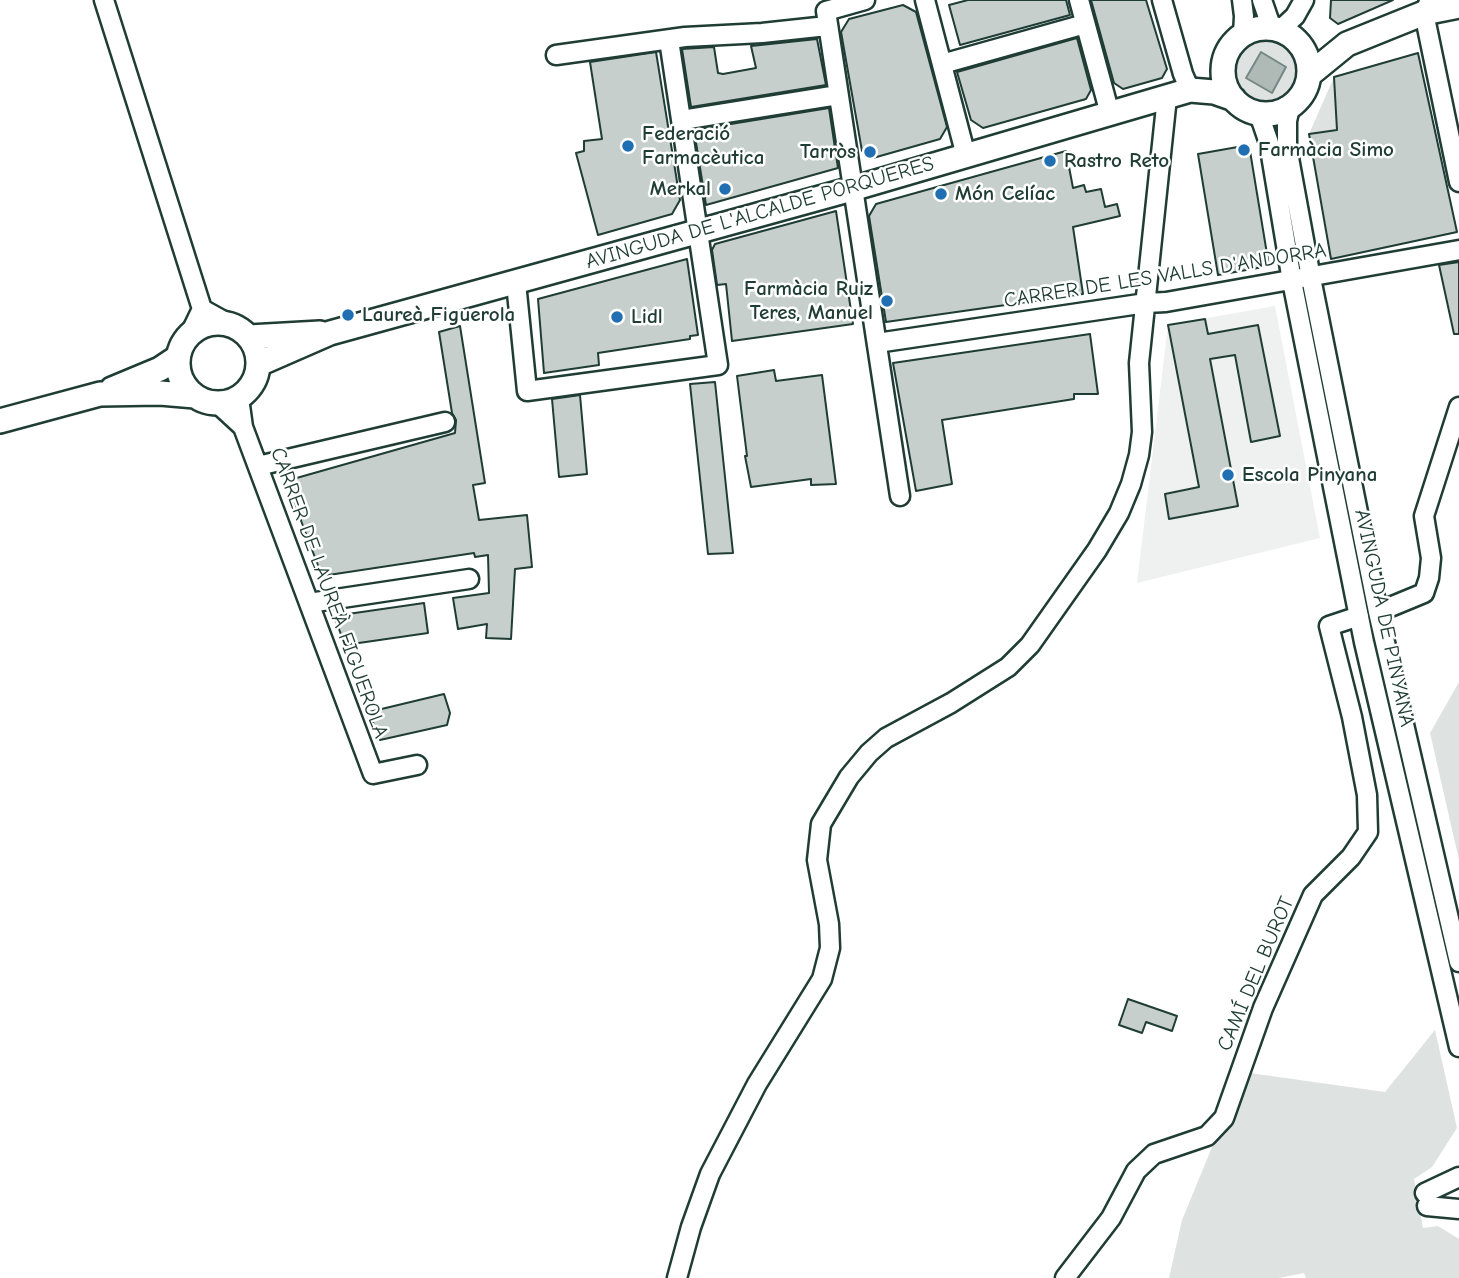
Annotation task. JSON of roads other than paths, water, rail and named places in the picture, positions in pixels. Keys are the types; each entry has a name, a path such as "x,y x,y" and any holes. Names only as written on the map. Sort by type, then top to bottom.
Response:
{"main road":[{"path":"1309,75 1347,44 1427,7 1459,6"},
{"path":"1283,34 1307,58 1309,75 1304,90 1290,107 1272,114 1250,111 1234,99 1225,81 1225,61 1231,47 1243,36 1257,30 1283,34 1347,44"},
{"name":"AVINGUDA DE L'ALCALDE PORQUERES","path":"1190,90 1225,61"},
{"name":"AVINGUDA DE L'ALCALDE PORQUERES","path":"330,333 852,189 1190,90 1214,92 1234,99"},
{"path":"240,331 255,345 259,364 256,377 249,389 228,401 205,402 195,396 181,379 178,357 190,334 209,324 240,331 330,333"},
{"path":"259,364 330,333"},
{"path":"0,421 100,394 160,369 178,357"},
{"path":"100,394 160,393 195,396"}],"street":[{"path":"104,0 202,309 240,331"},
{"path":"556,55 685,37 762,33 827,19 866,0"},
{"path":"925,0 966,156"},
{"path":"1079,0 1110,114"},
{"path":"1162,0 1190,90"},
{"path":"1241,0 1244,16 1243,36"},
{"path":"1262,0 1283,34 1304,0"},
{"path":"1427,7 1454,128 1459,181"},
{"path":"827,19 900,496"},
{"path":"942,64 1085,24"},
{"path":"516,283 527,391 718,365 669,40"},
{"path":"682,120 838,95"},
{"path":"677,1278 710,1174 757,1084 822,979 830,948 829,924 817,860 821,824 849,776 869,752 886,738 1008,667 1030,645 1097,550 1119,513 1139,454 1142,432 1139,363 1167,97"},
{"name":"AVINGUDA DE PINYANA","path":"1290,107 1287,147 1311,278 1378,612 1459,962"},
{"name":"AVINGUDA DE PINYANA","path":"1259,114 1269,143 1292,281 1359,616 1459,1047"},
{"name":"CARRER DE LES VALLS D'ANDORRA","path":"877,343 1166,302 1459,250"},
{"path":"190,334 202,309"},
{"name":"CARRER DE LAUREÀ FIGUEROLA","path":"228,401 243,427 373,774 417,765"},
{"path":"1378,612 1424,593 1431,558 1424,516 1459,407"},
{"path":"258,466 445,422"},
{"path":"309,603 469,579"},
{"name":"CAMÍ DEL BUROT","path":"1065,1278 1111,1218 1136,1171 1154,1154 1207,1136 1224,1118 1263,1008 1313,895 1350,857 1368,832 1367,795 1352,717 1329,626 1359,616"},
{"path":"1459,1178 1459,1191"},
{"path":"1459,1178 1426,1199 1459,1209"}],"place":[{"name":"Federació Farmacèutica","path":"628,146"},
{"name":"Farmàcia Simo","path":"1244,150"},
{"name":"Tarròs","path":"870,152"},
{"name":"Rastro Reto","path":"1050,161"},
{"name":"Merkal","path":"725,189"},
{"name":"Món Celíac","path":"941,194"},
{"name":"Farmàcia Ruiz Teres, Manuel","path":"887,301"},
{"name":"Laureà Figuerola","path":"348,315"},
{"name":"Lidl","path":"617,317"},
{"name":"Escola Pinyana","path":"1228,475"}]}
